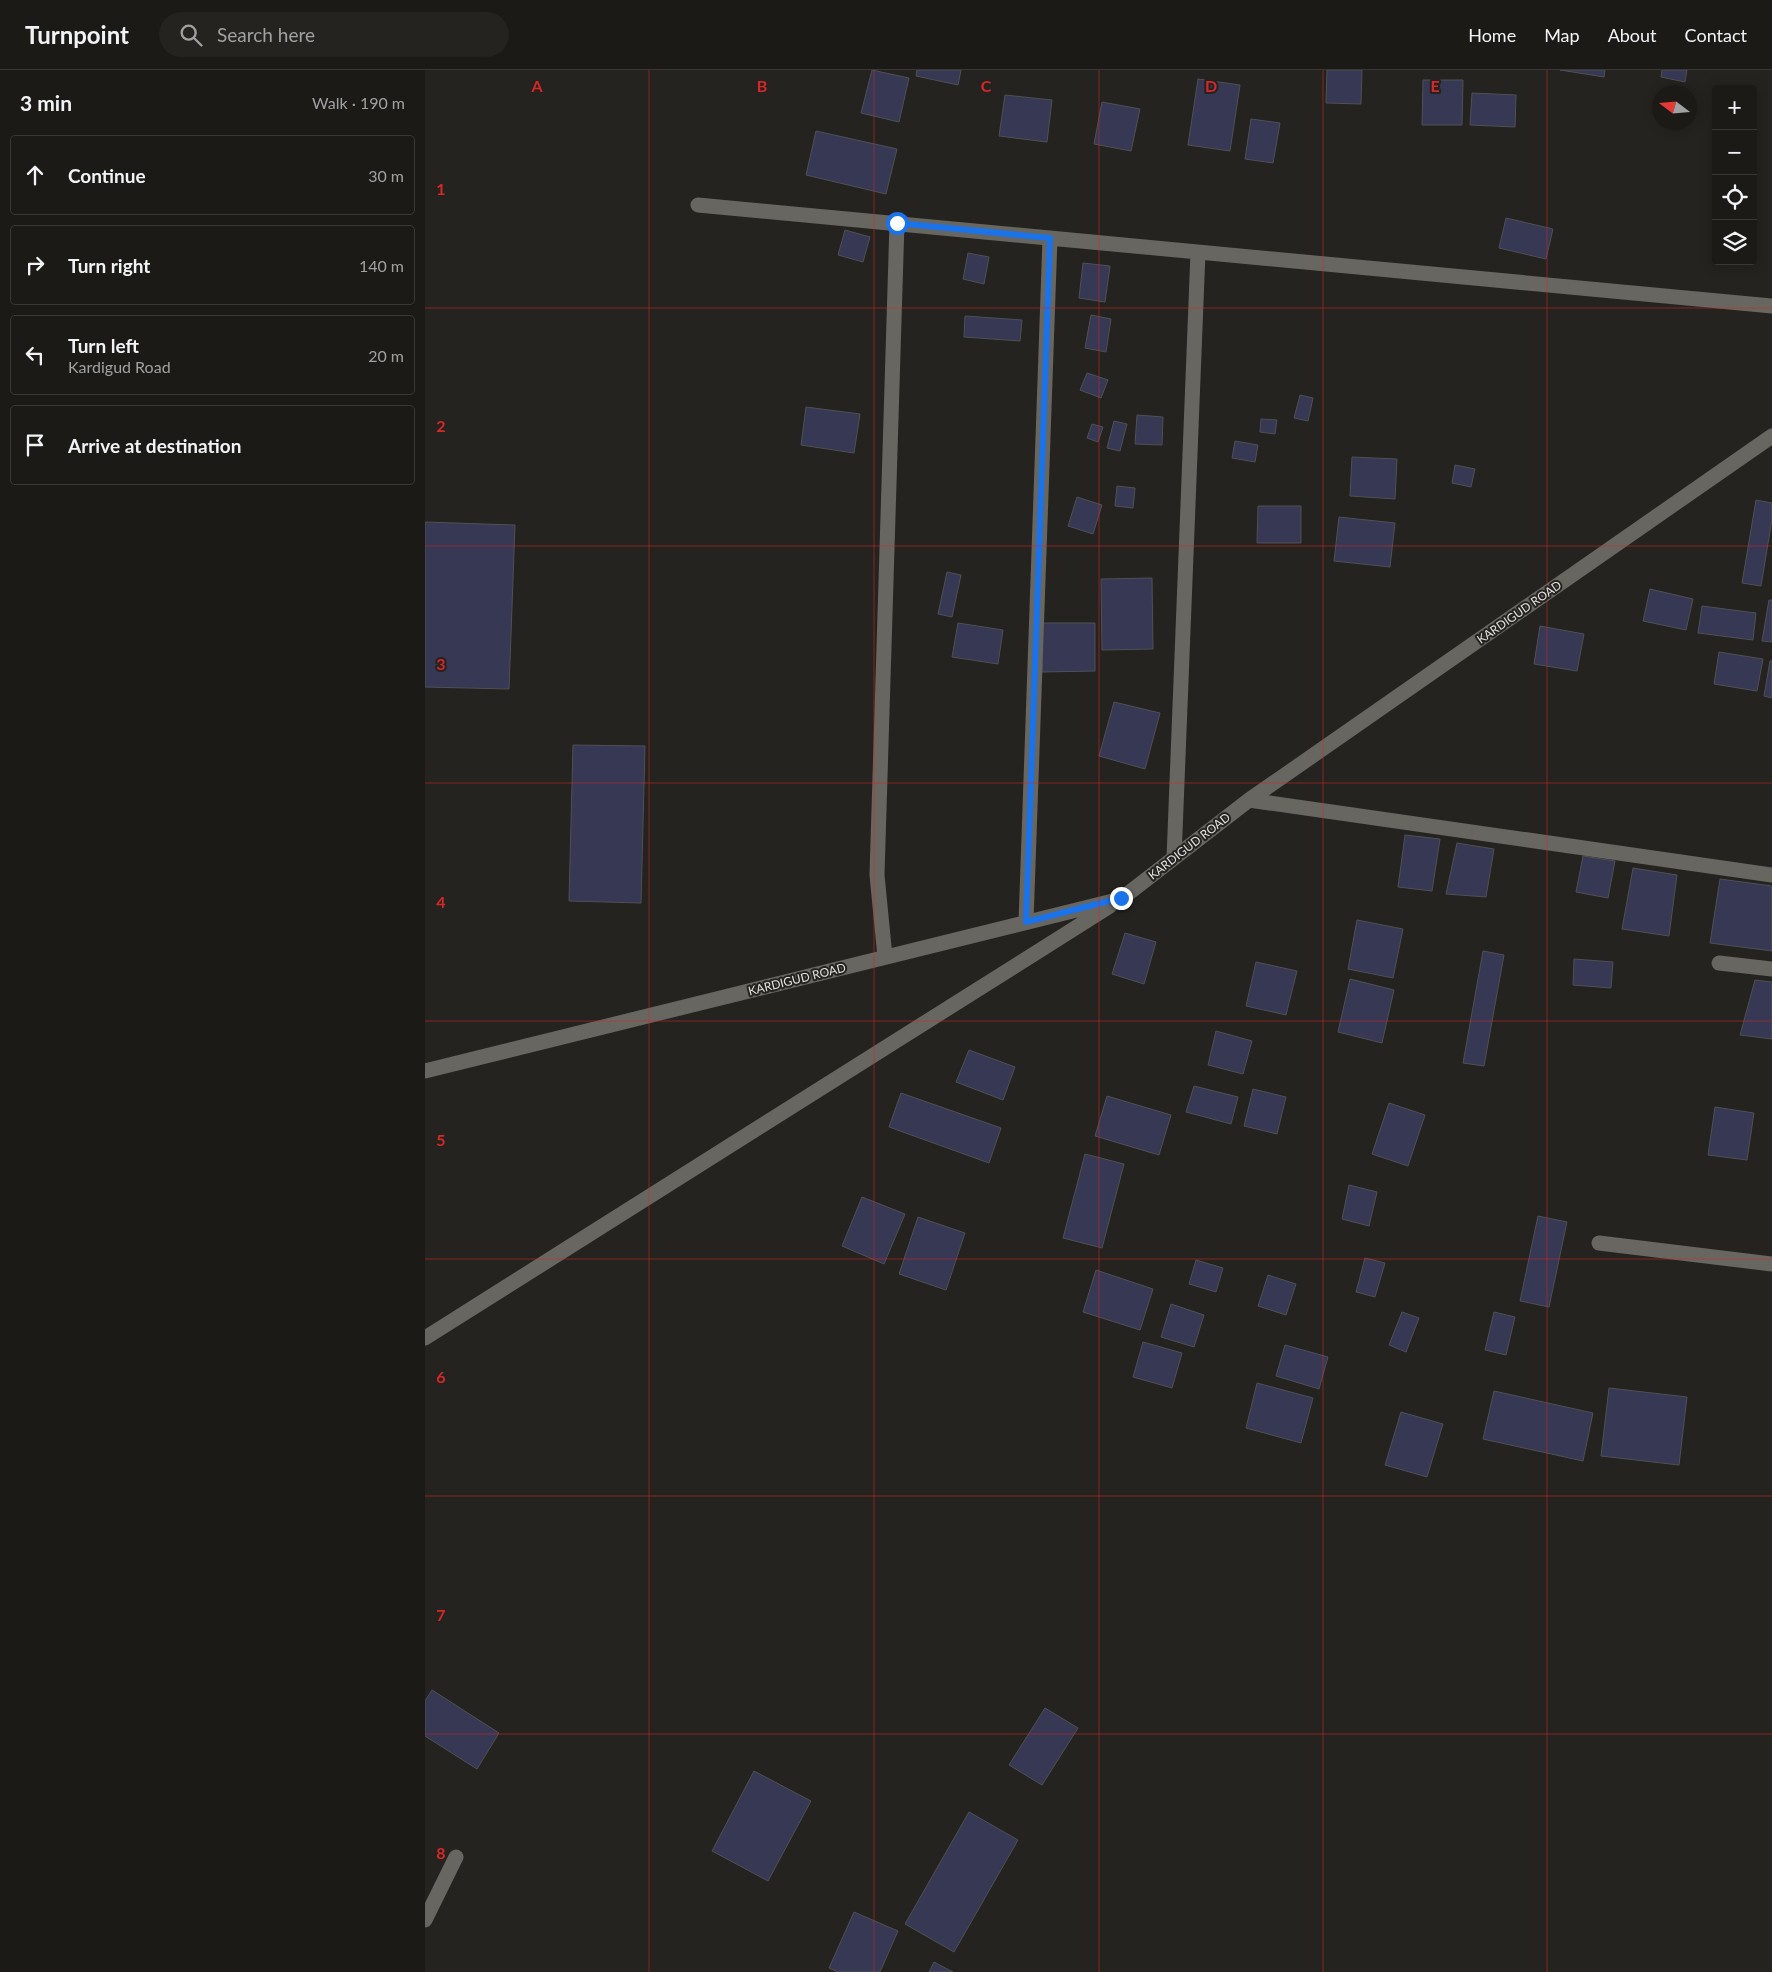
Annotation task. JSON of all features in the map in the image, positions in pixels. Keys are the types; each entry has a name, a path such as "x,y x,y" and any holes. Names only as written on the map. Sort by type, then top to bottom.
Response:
{"street":[{"path":"698,205 1772,306"},
{"path":"885,957 877,875 897,223"},
{"path":"1026,922 1050,238"},
{"path":"1174,858 1198,252"},
{"name":"KARDIGUD ROAD","path":"425,1071 1121,898 1249,800 1772,436"},
{"path":"1249,800 1772,875"},
{"path":"425,1338 1121,898"},
{"path":"1719,963 1772,969"},
{"path":"1599,1243 1772,1264"},
{"path":"425,1920 456,1857"}],"building":[{"path":"872,70 909,78 899,122 861,113"},
{"path":"917,70 961,70 958,85 916,76"},
{"path":"1327,70 1362,70 1361,104 1326,103"},
{"path":"1560,70 1605,70 1604,77"},
{"path":"1662,70 1687,70 1685,82 1661,77"},
{"path":"1198,79 1240,85 1230,151 1188,145"},
{"path":"1423,80 1463,80 1462,125 1422,125"},
{"path":"1472,93 1516,95 1515,127 1470,125"},
{"path":"1005,95 1052,100 1047,142 999,136"},
{"path":"1102,102 1140,109 1131,151 1094,144"},
{"path":"1251,119 1280,123 1273,163 1245,159"},
{"path":"816,131 897,149 886,194 806,175"},
{"path":"1506,218 1553,229 1546,259 1499,248"},
{"path":"845,230 870,237 863,262 838,255"},
{"path":"968,253 989,257 984,284 963,279"},
{"path":"1083,263 1110,266 1105,302 1079,298"},
{"path":"1091,315 1111,319 1106,352 1085,348"},
{"path":"965,316 1022,320 1020,341 964,337"},
{"path":"1087,373 1108,380 1101,398 1080,390"},
{"path":"1300,395 1313,398 1308,421 1294,418"},
{"path":"806,407 860,414 854,453 801,445"},
{"path":"1137,415 1163,417 1162,445 1135,444"},
{"path":"1261,419 1277,420 1275,434 1260,432"},
{"path":"1114,421 1127,424 1120,451 1107,448"},
{"path":"1092,424 1103,427 1098,442 1087,438"},
{"path":"1235,441 1258,445 1255,462 1232,458"},
{"path":"1352,457 1397,459 1395,499 1350,496"},
{"path":"1455,465 1475,469 1471,487 1452,483"},
{"path":"1117,486 1135,488 1133,508 1115,506"},
{"path":"1077,497 1102,505 1093,534 1068,526"},
{"path":"1756,500 1772,503 1772,519 1761,586 1742,583"},
{"path":"1258,506 1301,506 1301,543 1257,543"},
{"path":"1339,517 1395,523 1390,567 1334,561"},
{"path":"425,522 515,525 509,689 425,687"},
{"path":"947,572 961,575 952,617 938,614"},
{"path":"1152,578 1153,649 1102,650 1101,579"},
{"path":"1650,589 1693,599 1686,630 1643,621"},
{"path":"1769,600 1772,600 1772,642 1762,641"},
{"path":"1702,606 1756,613 1753,640 1698,633"},
{"path":"958,623 1003,630 998,664 952,657"},
{"path":"1041,623 1095,623 1095,671 1042,672"},
{"path":"1540,626 1584,634 1577,671 1534,664"},
{"path":"1719,652 1763,659 1757,691 1714,684"},
{"path":"1770,661 1772,661 1772,698 1764,696"},
{"path":"1114,702 1160,713 1145,769 1099,756"},
{"path":"573,745 645,746 641,903 569,901"},
{"path":"1405,835 1440,839 1432,891 1398,887"},
{"path":"1457,843 1494,849 1486,897 1446,894"},
{"path":"1583,856 1615,861 1608,898 1576,892"},
{"path":"1633,868 1677,875 1669,936 1622,929"},
{"path":"1720,879 1772,886 1772,951 1710,943"},
{"path":"1357,920 1403,929 1393,978 1348,969"},
{"path":"1125,933 1156,942 1144,984 1112,974"},
{"path":"1483,951 1504,955 1484,1066 1463,1063"},
{"path":"1574,959 1613,962 1611,988 1573,985"},
{"path":"1256,962 1297,971 1286,1015 1246,1006"},
{"path":"1350,979 1394,990 1382,1043 1338,1032"},
{"path":"1755,980 1772,982 1772,1039 1740,1035"},
{"path":"1216,1031 1252,1041 1243,1074 1208,1065"},
{"path":"969,1050 1015,1067 1003,1100 956,1082"},
{"path":"1194,1086 1238,1097 1231,1124 1186,1112"},
{"path":"1253,1089 1286,1097 1277,1134 1244,1126"},
{"path":"901,1093 1001,1128 989,1163 889,1127"},
{"path":"1107,1096 1171,1115 1159,1155 1095,1136"},
{"path":"1389,1103 1425,1115 1408,1166 1372,1154"},
{"path":"1715,1107 1754,1113 1747,1160 1708,1155"},
{"path":"1085,1154 1124,1164 1102,1248 1063,1238"},
{"path":"1349,1185 1377,1192 1369,1226 1342,1219"},
{"path":"862,1197 905,1214 884,1264 842,1246"},
{"path":"1538,1216 1567,1222 1549,1307 1520,1301"},
{"path":"918,1217 965,1233 946,1290 899,1274"},
{"path":"1365,1258 1385,1263 1375,1297 1356,1292"},
{"path":"1196,1260 1223,1268 1216,1292 1189,1284"},
{"path":"1096,1270 1153,1289 1140,1330 1083,1312"},
{"path":"1268,1275 1296,1284 1286,1315 1258,1306"},
{"path":"1171,1304 1204,1315 1194,1347 1161,1337"},
{"path":"1402,1312 1419,1318 1406,1352 1389,1345"},
{"path":"1494,1312 1515,1317 1506,1355 1485,1350"},
{"path":"1143,1342 1182,1353 1172,1388 1133,1377"},
{"path":"1285,1345 1328,1357 1319,1389 1276,1376"},
{"path":"1257,1383 1313,1398 1301,1443 1246,1428"},
{"path":"1609,1388 1687,1397 1679,1465 1601,1456"},
{"path":"1494,1391 1593,1413 1583,1461 1483,1439"},
{"path":"1401,1412 1443,1424 1427,1477 1385,1465"},
{"path":"432,1690 499,1733 477,1769 425,1736 425,1701"},
{"path":"1045,1708 1078,1728 1042,1785 1009,1765"},
{"path":"754,1771 811,1801 768,1881 712,1851"},
{"path":"969,1812 1018,1840 954,1952 905,1924"},
{"path":"854,1912 898,1931 880,1972 838,1972 829,1968"},
{"path":"934,1962 953,1972 929,1972"}],"route":[{"path":"897,223 1050,238 1026,922 1121,898"}]}
